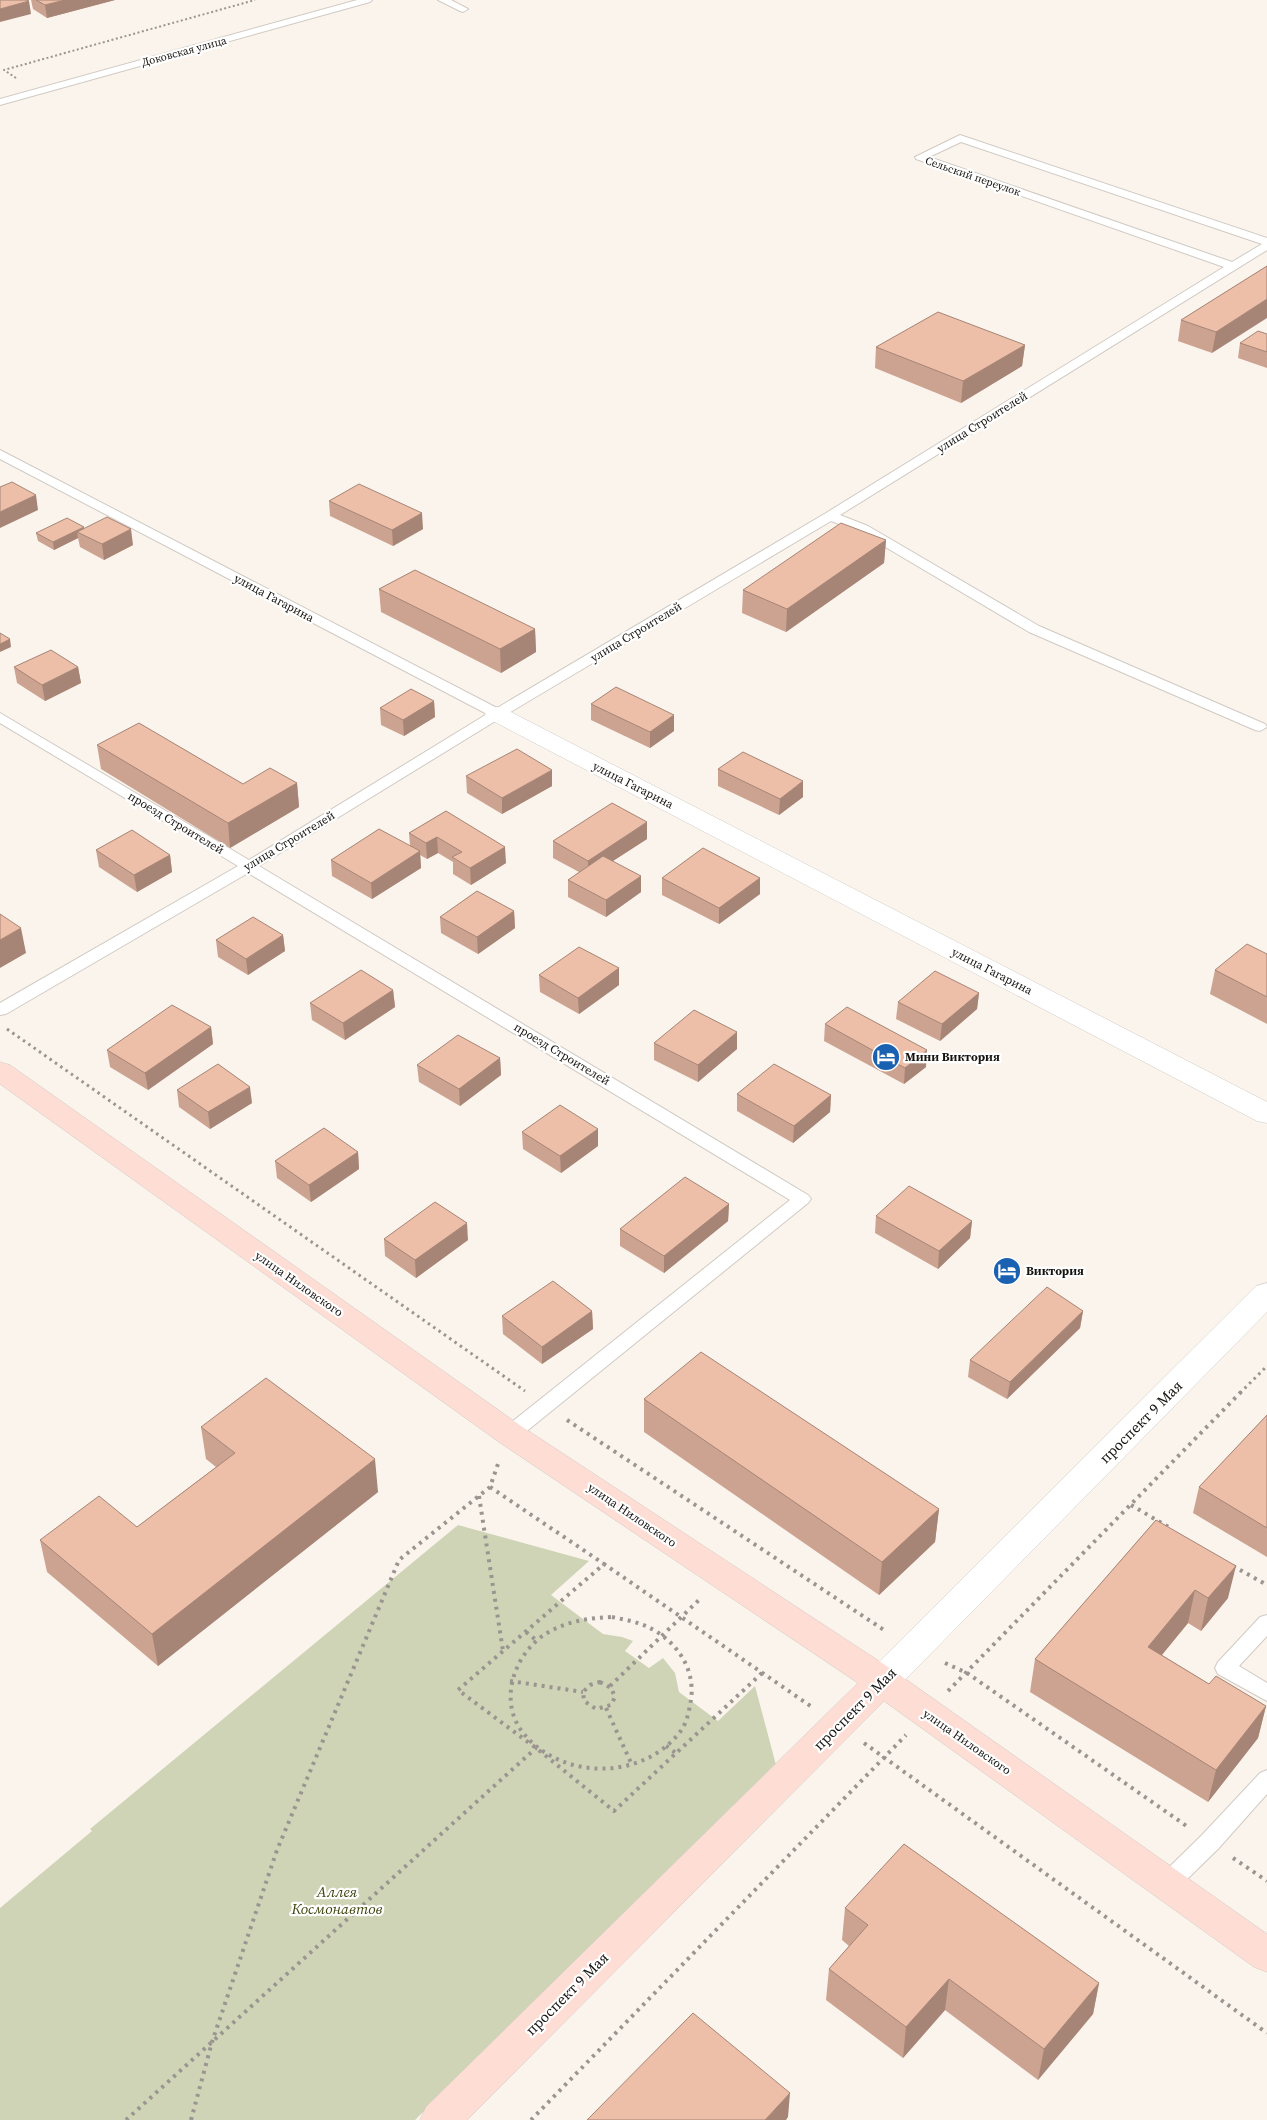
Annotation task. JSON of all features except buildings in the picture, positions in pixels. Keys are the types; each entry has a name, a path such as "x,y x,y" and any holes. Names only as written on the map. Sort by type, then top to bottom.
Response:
{"street":[{"name":"улица Гагарина","path":"497,714 1267,1114"},
{"name":"улица Ниловского","path":"0,1071 510,1434 882,1682 1267,1955"},
{"name":"проспект 9 Мая","path":"440,2120 882,1682 1267,1294"}],"lane":[{"name":"Доковская улица","path":"0,102 367,0"},
{"path":"443,0 463,9"},
{"name":"Сельский переулок","path":"1232,266 920,157 960,138 1267,244"},
{"name":"улица Строителей","path":"0,1010 249,866 497,714 830,516 1267,244"},
{"name":"улица Гагарина","path":"0,454 497,714"},
{"path":"830,516 864,529 1034,630 1260,728"},
{"name":"проезд Строителей","path":"0,717 802,1199 510,1434"},
{"path":"1267,1624 1225,1668 1267,1693"},
{"path":"1167,1884 1210,1842 1267,1779"}],"path":[{"path":"0,71 255,0"},
{"path":"4,70 35,92"},
{"path":"0,1024 545,1405 914,1650 967,1673 1267,1882"},
{"path":"531,2120 1267,1366"},
{"path":"191,2120 212,2042 277,1850 400,1560 490,1487 510,1434"},
{"path":"490,1487 885,1757 1267,2033"},
{"path":"479,1496 503,1651"},
{"path":"1131,1505 1173,1530"},
{"path":"604,1564 458,1690 536,1748 614,1811 762,1673"},
{"path":"1231,1565 1267,1585"},
{"path":"610,1686 724,1577"},
{"path":"612,1617 639,1623 662,1635 682,1655 692,1679 692,1706 681,1731 660,1751 632,1765 606,1769 581,1768 557,1760 536,1748 519,1728 510,1705 510,1681 520,1659 536,1640 558,1626 584,1618 612,1617"},
{"path":"526,1632 536,1640"},
{"path":"510,1681 583,1692"},
{"path":"594,1683 606,1683 615,1693 615,1697 606,1708 596,1709 584,1701 583,1692 594,1683"},
{"path":"606,1708 632,1765"},
{"path":"666,1746 676,1753"},
{"path":"126,2120 536,1748"}],"green space":[{"name":"Аллея Космонавтов","path":"458,1525 589,1561 551,1595 603,1634 633,1641 625,1651 649,1668 663,1658 675,1673 679,1692 718,1721 755,1686 776,1765 415,2120 0,2120 0,1908 92,1831 90,1829"}],"place":[{"name":"Мини Виктория","path":"886,1057"},
{"name":"Виктория","path":"1007,1271"}]}
